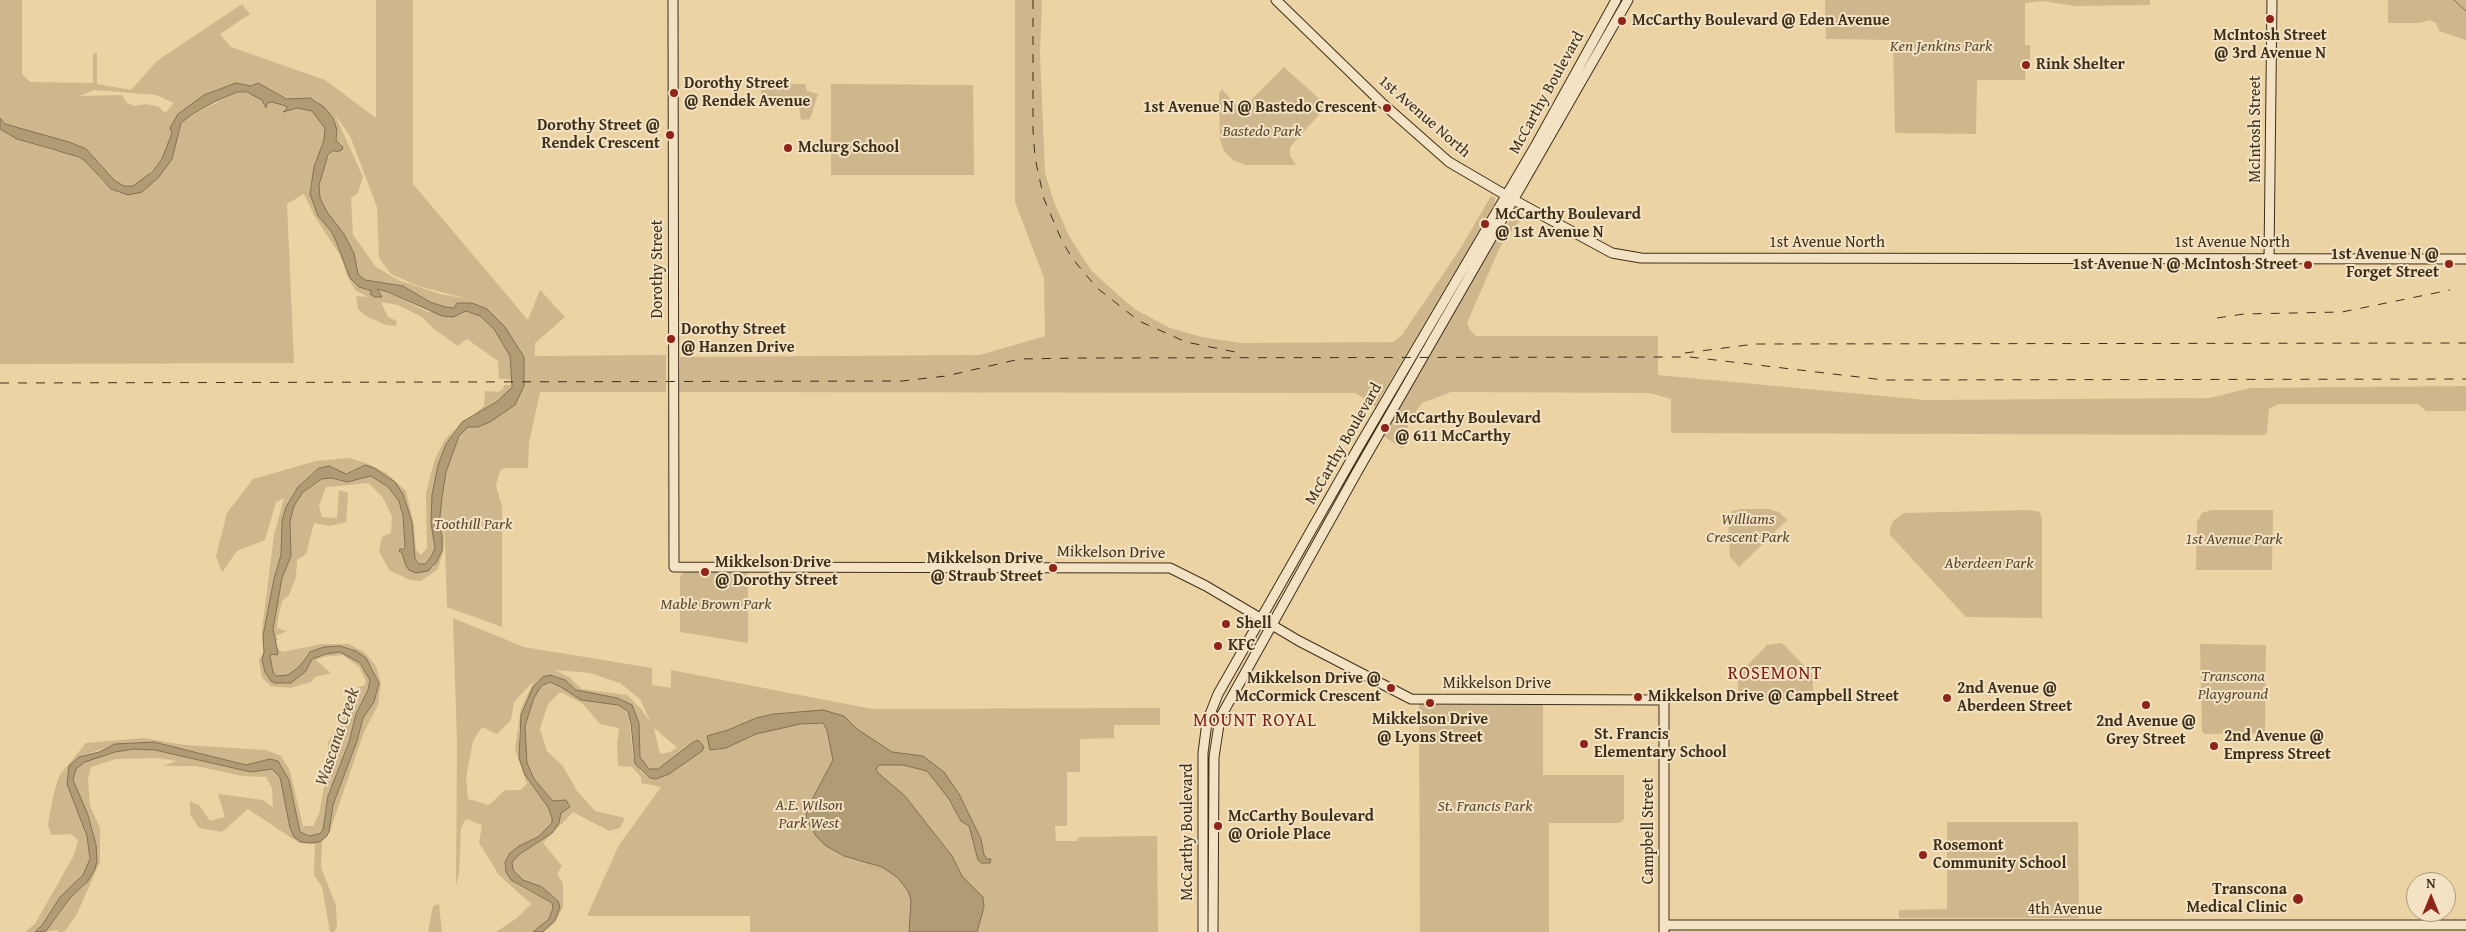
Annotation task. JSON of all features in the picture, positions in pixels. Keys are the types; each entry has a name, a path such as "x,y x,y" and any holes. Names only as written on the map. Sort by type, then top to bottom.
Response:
{"street":[{"name":"Dorothy Street","path":"673,0 674,567"},
{"name":"1st Avenue North","path":"1276,0 1431,148 1449,162 1510,198 1612,253 1641,258 2466,258"},
{"name":"McCarthy Boulevard","path":"1213,932 1214,757 1220,718 1510,198 1616,0"},
{"name":"McCarthy Boulevard","path":"1203,932 1203,753 1207,722 1218,694 1358,448 1628,0"},
{"name":"McIntosh Street","path":"2269,258 2272,0"},
{"name":"Mikkelson Drive","path":"674,567 1170,568 1411,699 1664,700"},
{"name":"Campbell Street","path":"1664,700 1664,929"},
{"name":"4th Avenue","path":"1664,929 2466,925"}],"green space":[{"name":"Toothill Park","path":"0,0 22,0 22,74 30,82 93,83 93,54 97,53 97,84 131,90 157,61 242,4 250,14 220,34 231,47 325,80 376,118 376,0 413,0 413,184 528,320 540,290 565,317 535,343 535,356 666,355 666,392 540,392 529,443 528,468 504,468 500,471 496,485 502,507 502,627 447,607 444,515 444,548 438,569 421,581 410,580 389,570 379,551 382,537 391,533 392,516 382,496 368,483 326,487 319,506 322,517 337,518 339,490 348,493 346,522 330,526 314,523 306,554 297,560 296,577 289,595 282,601 277,628 287,631 276,636 278,640 275,642 273,629 282,578 291,556 290,521 294,506 303,492 327,477 343,482 367,475 388,487 399,501 405,529 405,544 401,550 406,566 433,568 442,551 442,536 439,526 446,472 459,436 468,427 478,427 490,422 514,406 524,386 505,327 487,309 445,307 430,302 403,286 365,280 358,274 354,252 344,234 327,212 320,198 319,185 326,160 334,149 336,152 342,150 342,144 336,140 337,130 333,118 315,100 291,100 258,83 251,86 236,83 180,114 172,133 173,154 178,129 185,119 237,92 254,94 262,100 266,107 267,103 272,102 286,106 285,112 297,108 312,111 325,127 324,140 314,167 310,194 318,216 331,231 336,241 350,278 359,287 372,291 375,297 382,297 377,289 388,292 428,312 461,314 466,311 480,316 494,329 510,356 511,379 499,379 498,361 467,339 458,346 435,330 422,317 398,305 381,302 388,317 397,321 396,326 386,325 366,316 358,309 356,296 368,297 355,290 340,255 315,217 304,194 287,204 294,363 0,364 0,129 17,139 54,151 72,154 84,160 103,182 119,193 142,192 158,178 162,159 143,181 133,186 124,186 115,181 86,149 69,142 5,124 0,118","holes":["94,90 156,95 174,103 165,113 159,107 147,104 134,106 126,102 122,95 80,96","335,115 350,136 377,207 379,258 391,274 418,286 468,299 440,294 398,280 376,267 353,235 351,198 358,193 363,177"]},
{"path":"1015,0 1042,0 1040,55 1045,173 1054,202 1069,236 1091,270 1108,286 1136,310 1170,328 1202,337 1241,343 1393,342 1402,335 1460,249 1491,196 1495,198 1495,203 1483,224 1375,407 1356,393 679,392 680,357 980,355 1045,336 1044,278 1015,202"},
{"name":"Ken Jenkins Park","path":"1825,0 2150,0 2150,5 2075,6 2043,1 2025,3 2025,45 2030,45 2030,67 2026,68 2025,80 1977,80 1976,134 1895,133 1893,40 1826,39"},
{"path":"2388,0 2466,0 2466,40 2439,31 2436,23 2430,20 2419,23 2388,23"},
{"name":"Bastedo Park","path":"1284,67 1327,106 1290,147 1290,156 1296,165 1245,165 1233,160 1224,151 1220,139 1219,94 1222,89 1237,106 1247,104"},
{"path":"761,84 805,84 807,91 818,94 810,119 801,120 799,107 761,107"},
{"path":"831,84 973,85 974,175 831,175"},
{"path":"1516,211 1524,215 1500,247 1467,323 1470,330 1476,336 1658,336 1658,375 1925,400 2210,398 2250,388 2466,386 2466,411 2426,411 2418,404 2278,404 2269,409 2267,432 2264,435 1671,433 1671,399 1650,393 1451,392 1422,403 1409,421 1403,449 1382,435 1463,292"},
{"path":"504,385 511,385 506,395 489,408 473,415 484,406 485,391 498,392 503,389"},
{"path":"456,427 446,444 438,465 431,514 435,548 425,564 419,564 415,559 412,522 403,494 385,475 361,466 344,474 325,466 319,468 298,487 290,499 282,521 281,555 274,579 263,645 262,630 274,535 284,498 276,502 265,540 237,551 222,572 216,556 227,513 253,479 316,461 349,458 369,464 386,473 406,491 414,525 416,550 421,555 427,548 426,493 435,459 444,441"},
{"name":"Williams Crescent Park","path":"1741,509 1769,509 1779,512 1787,520 1739,567 1730,557 1728,519 1732,511"},
{"name":"Aberdeen Park","path":"2030,510 2040,512 2042,520 2042,618 1966,617 1890,535 1890,528 1894,520 1904,513"},
{"name":"1st Avenue Park","path":"2211,510 2273,510 2272,570 2196,570 2197,522 2202,513"},
{"name":"Mable Brown Park","path":"684,572 748,572 748,643 680,632 680,576"},
{"name":"A.E. Wilson Park West","path":"453,618 524,647 652,668 652,685 671,688 671,670 872,709 1160,708 1160,725 1114,725 1114,738 1080,739 1080,772 1067,772 1067,826 1055,826 1056,841 1077,841 1079,837 1157,836 1158,932 750,932 750,916 587,916 619,845 661,787 641,783 641,777 632,767 618,766 617,744 619,728 600,724 583,704 563,693 559,693 548,704 540,729 547,751 563,766 577,791 595,811 625,818 620,828 609,831 573,812 543,843 562,866 557,874 563,883 563,907 555,923 543,932 555,920 560,907 542,887 531,884 516,875 512,866 512,862 520,854 552,833 561,813 570,804 563,800 554,801 534,779 527,763 525,726 538,689 550,682 623,708 629,716 633,757 641,772 650,778 656,779 669,774 663,765 657,769 649,769 640,757 639,723 634,709 576,690 565,680 550,675 529,696 519,729 519,758 525,775 548,807 552,823 538,837 519,846 510,853 505,862 520,886 552,903 553,908 549,919 533,932 496,932 517,918 531,904 499,875 479,843 482,825 466,819 461,828 459,873 456,886 457,741","holes":["555,670 590,673 620,683 640,699 651,723 641,709 627,695 582,689 569,677","534,681 521,708 515,749 527,784 520,790 505,790 489,805 468,799 466,778 473,741 482,727 497,734 511,720 514,702","654,728 677,748 660,754"]},
{"path":"1782,643 1812,674 1814,700 1738,700 1738,678 1744,669 1767,645"},
{"path":"322,644 349,644 364,652 376,666 381,683 378,705 364,732 330,831 322,842 321,867 336,906 337,928 334,932 330,932 322,887 314,875 315,844 299,843 248,809 222,832 199,828 190,814 190,801 199,805 210,821 225,817 218,794 263,800 273,807 272,788 266,777 242,776 196,766 163,766 177,761 159,758 116,759 91,767 88,779 90,806 100,828 100,862 77,914 64,932 58,932 58,930 45,932 70,898 83,886 95,869 97,861 92,828 73,780 76,769 85,762 115,752 134,749 155,750 251,772 271,769 280,777 290,828 294,837 323,840 329,832 333,805 357,741 363,718 374,702 379,682 372,668 352,649 340,646 324,647 306,655 299,667 288,675 276,676 273,672 270,656 271,653 278,653 277,648 282,652"},
{"name":"Transcona Playground","path":"2200,644 2266,645 2265,733 2205,734 2202,732"},
{"path":"264,651 263,666 271,681 306,671 312,659 335,652 346,653 360,663 370,680 368,690 356,714 349,742 328,796 323,830 319,834 309,836 300,832 289,780 281,765 270,760 246,765 154,742 113,745 79,757 67,784 87,836 90,852 88,868 60,897 43,924 35,932 25,932 35,924 74,855 78,840 71,834 51,835 48,824 59,776 86,743 144,738 185,745 266,750 281,756 290,771 303,826 313,826 319,814 326,776 333,764 329,756 328,742 348,711 354,707 357,687 364,686 366,681 359,667 343,655 323,657 316,660 331,673 315,677 311,682 290,688 271,686 262,678 259,660"},
{"name":"St. Francis Park","path":"1419,704 1543,705 1543,775 1624,775 1624,819 1620,823 1549,823 1549,932 1420,932"},
{"path":"1947,822 2078,822 2079,918 1899,918 1899,910 1947,909"},
{"path":"439,904 442,932 428,932 433,906"}],"shaded area":[{"path":"236,83 251,86 258,83 287,99 310,98 324,107 333,118 337,130 336,140 343,147 342,150 336,152 334,150 328,155 319,185 320,198 354,253 358,274 365,280 403,286 430,302 445,307 454,308 457,303 472,303 487,309 505,327 524,357 524,386 515,405 490,422 478,427 468,427 459,436 446,472 442,498 439,526 442,536 442,551 436,563 428,571 416,573 409,570 406,566 402,553 399,551 404,549 405,544 403,516 399,501 388,487 371,476 347,482 331,478 322,479 303,492 294,506 290,521 291,556 282,578 273,629 278,653 277,655 271,654 270,656 273,672 276,676 288,675 299,667 310,652 324,647 340,646 356,651 366,658 379,683 374,702 363,718 357,741 333,805 329,832 326,837 319,842 311,843 301,842 294,837 290,828 280,777 272,769 251,772 155,750 134,749 115,752 85,762 76,769 73,780 88,815 96,845 97,861 95,869 88,881 70,898 46,931 35,932 43,924 60,897 83,875 90,859 87,836 67,784 69,766 79,757 99,752 115,744 154,742 246,765 270,759 278,761 289,780 300,832 309,836 319,834 323,830 328,796 349,742 356,714 368,690 370,680 360,663 340,652 312,659 306,671 291,683 275,683 271,681 265,672 262,659 264,653 263,636 274,579 281,555 282,521 286,507 298,487 319,468 329,466 346,474 365,465 374,468 395,482 403,494 412,522 415,559 419,564 425,564 435,548 431,523 432,495 438,465 446,444 462,422 498,401 512,387 510,356 494,329 480,316 466,311 453,317 442,316 377,289 382,297 375,297 370,294 372,291 359,287 350,278 336,241 331,231 318,216 310,194 314,167 324,140 325,128 312,111 297,108 283,112 287,109 286,106 272,102 267,103 266,108 262,100 247,92 237,92 214,102 181,123 172,159 158,178 142,192 128,195 111,189 79,157 17,139 0,129 0,118 5,124 69,142 86,149 115,181 124,186 133,186 152,172 162,159 172,133 170,128 178,114 204,95"},
{"path":"550,675 565,680 576,690 617,698 632,705 639,723 640,757 649,769 658,769 698,740 704,747 702,751 669,774 656,779 650,778 635,764 631,723 628,712 618,705 581,700 550,682 541,686 534,698 525,726 527,763 534,779 553,801 566,800 570,807 561,813 559,823 552,833 520,854 512,862 513,870 523,880 542,887 558,901 560,907 555,920 543,932 533,932 549,919 553,908 552,903 511,880 506,872 505,862 510,853 519,846 538,837 552,823 548,807 525,775 519,758 521,715 533,687 543,677"},
{"path":"823,710 844,716 857,729 892,752 923,756 944,772 959,794 981,839 984,855 987,859 991,859 990,863 981,863 978,860 969,826 961,821 949,799 927,771 903,765 879,765 876,769 878,773 905,796 952,856 962,876 983,897 984,907 977,932 909,932 911,900 908,891 898,878 882,867 844,856 826,846 816,836 806,819 807,809 833,760 827,730 823,723 800,724 756,734 726,748 710,750 707,736 728,730 756,718 774,714"}],"waterway":[{"path":"2454,0 2466,11"}],"railway":[{"path":"1033,0 1033,130 1035,158 1044,199 1062,241 1072,258 1097,288 1139,321 1186,342 1235,352"},
{"path":"2217,318 2244,314 2342,312 2450,290"},
{"path":"1685,353 1755,344 2466,343"},
{"path":"0,383 902,381 946,376 1020,359 1690,357 1884,380 2466,379"}],"place":[{"name":"McIntosh Street @ 3rd Avenue N","path":"2270,19"},
{"name":"McCarthy Boulevard @ Eden Avenue","path":"1622,21"},
{"name":"Rink Shelter","path":"2026,65"},
{"name":"Dorothy Street @ Rendek Avenue","path":"674,93"},
{"name":"1st Avenue N @ Bastedo Crescent","path":"1387,108"},
{"name":"Dorothy Street @ Rendek Crescent","path":"670,135"},
{"name":"Mclurg School","path":"788,148"},
{"name":"McCarthy Boulevard @ 1st Avenue N","path":"1485,224"},
{"name":"1st Avenue N @ Forget Street","path":"2449,264"},
{"name":"1st Avenue N @ McIntosh Street","path":"2308,265"},
{"name":"Dorothy Street @ Hanzen Drive","path":"671,339"},
{"name":"McCarthy Boulevard @ 611 McCarthy","path":"1385,428"},
{"name":"Mikkelson Drive @ Straub Street","path":"1053,568"},
{"name":"Mikkelson Drive @ Dorothy Street","path":"705,572"},
{"name":"Shell","path":"1226,624"},
{"name":"KFC","path":"1218,646"},
{"name":"Mikkelson Drive @ McCormick Crescent","path":"1391,688"},
{"name":"Mikkelson Drive @ Campbell Street","path":"1638,697"},
{"name":"2nd Avenue @ Aberdeen Street","path":"1947,698"},
{"name":"Mikkelson Drive @ Lyons Street","path":"1430,703"},
{"name":"2nd Avenue @ Grey Street","path":"2146,705"},
{"name":"St. Francis Elementary School","path":"1584,744"},
{"name":"2nd Avenue @ Empress Street","path":"2214,746"},
{"name":"McCarthy Boulevard @ Oriole Place","path":"1218,826"},
{"name":"Rosemont Community School","path":"1923,855"},
{"name":"Transcona Medical Clinic","path":"2298,899"}],"district":[{"name":"ROSEMONT","path":"1775,674"},
{"name":"MOUNT ROYAL","path":"1255,721"}],"water label":[{"name":"Wascana Creek","path":"338,737"}]}
